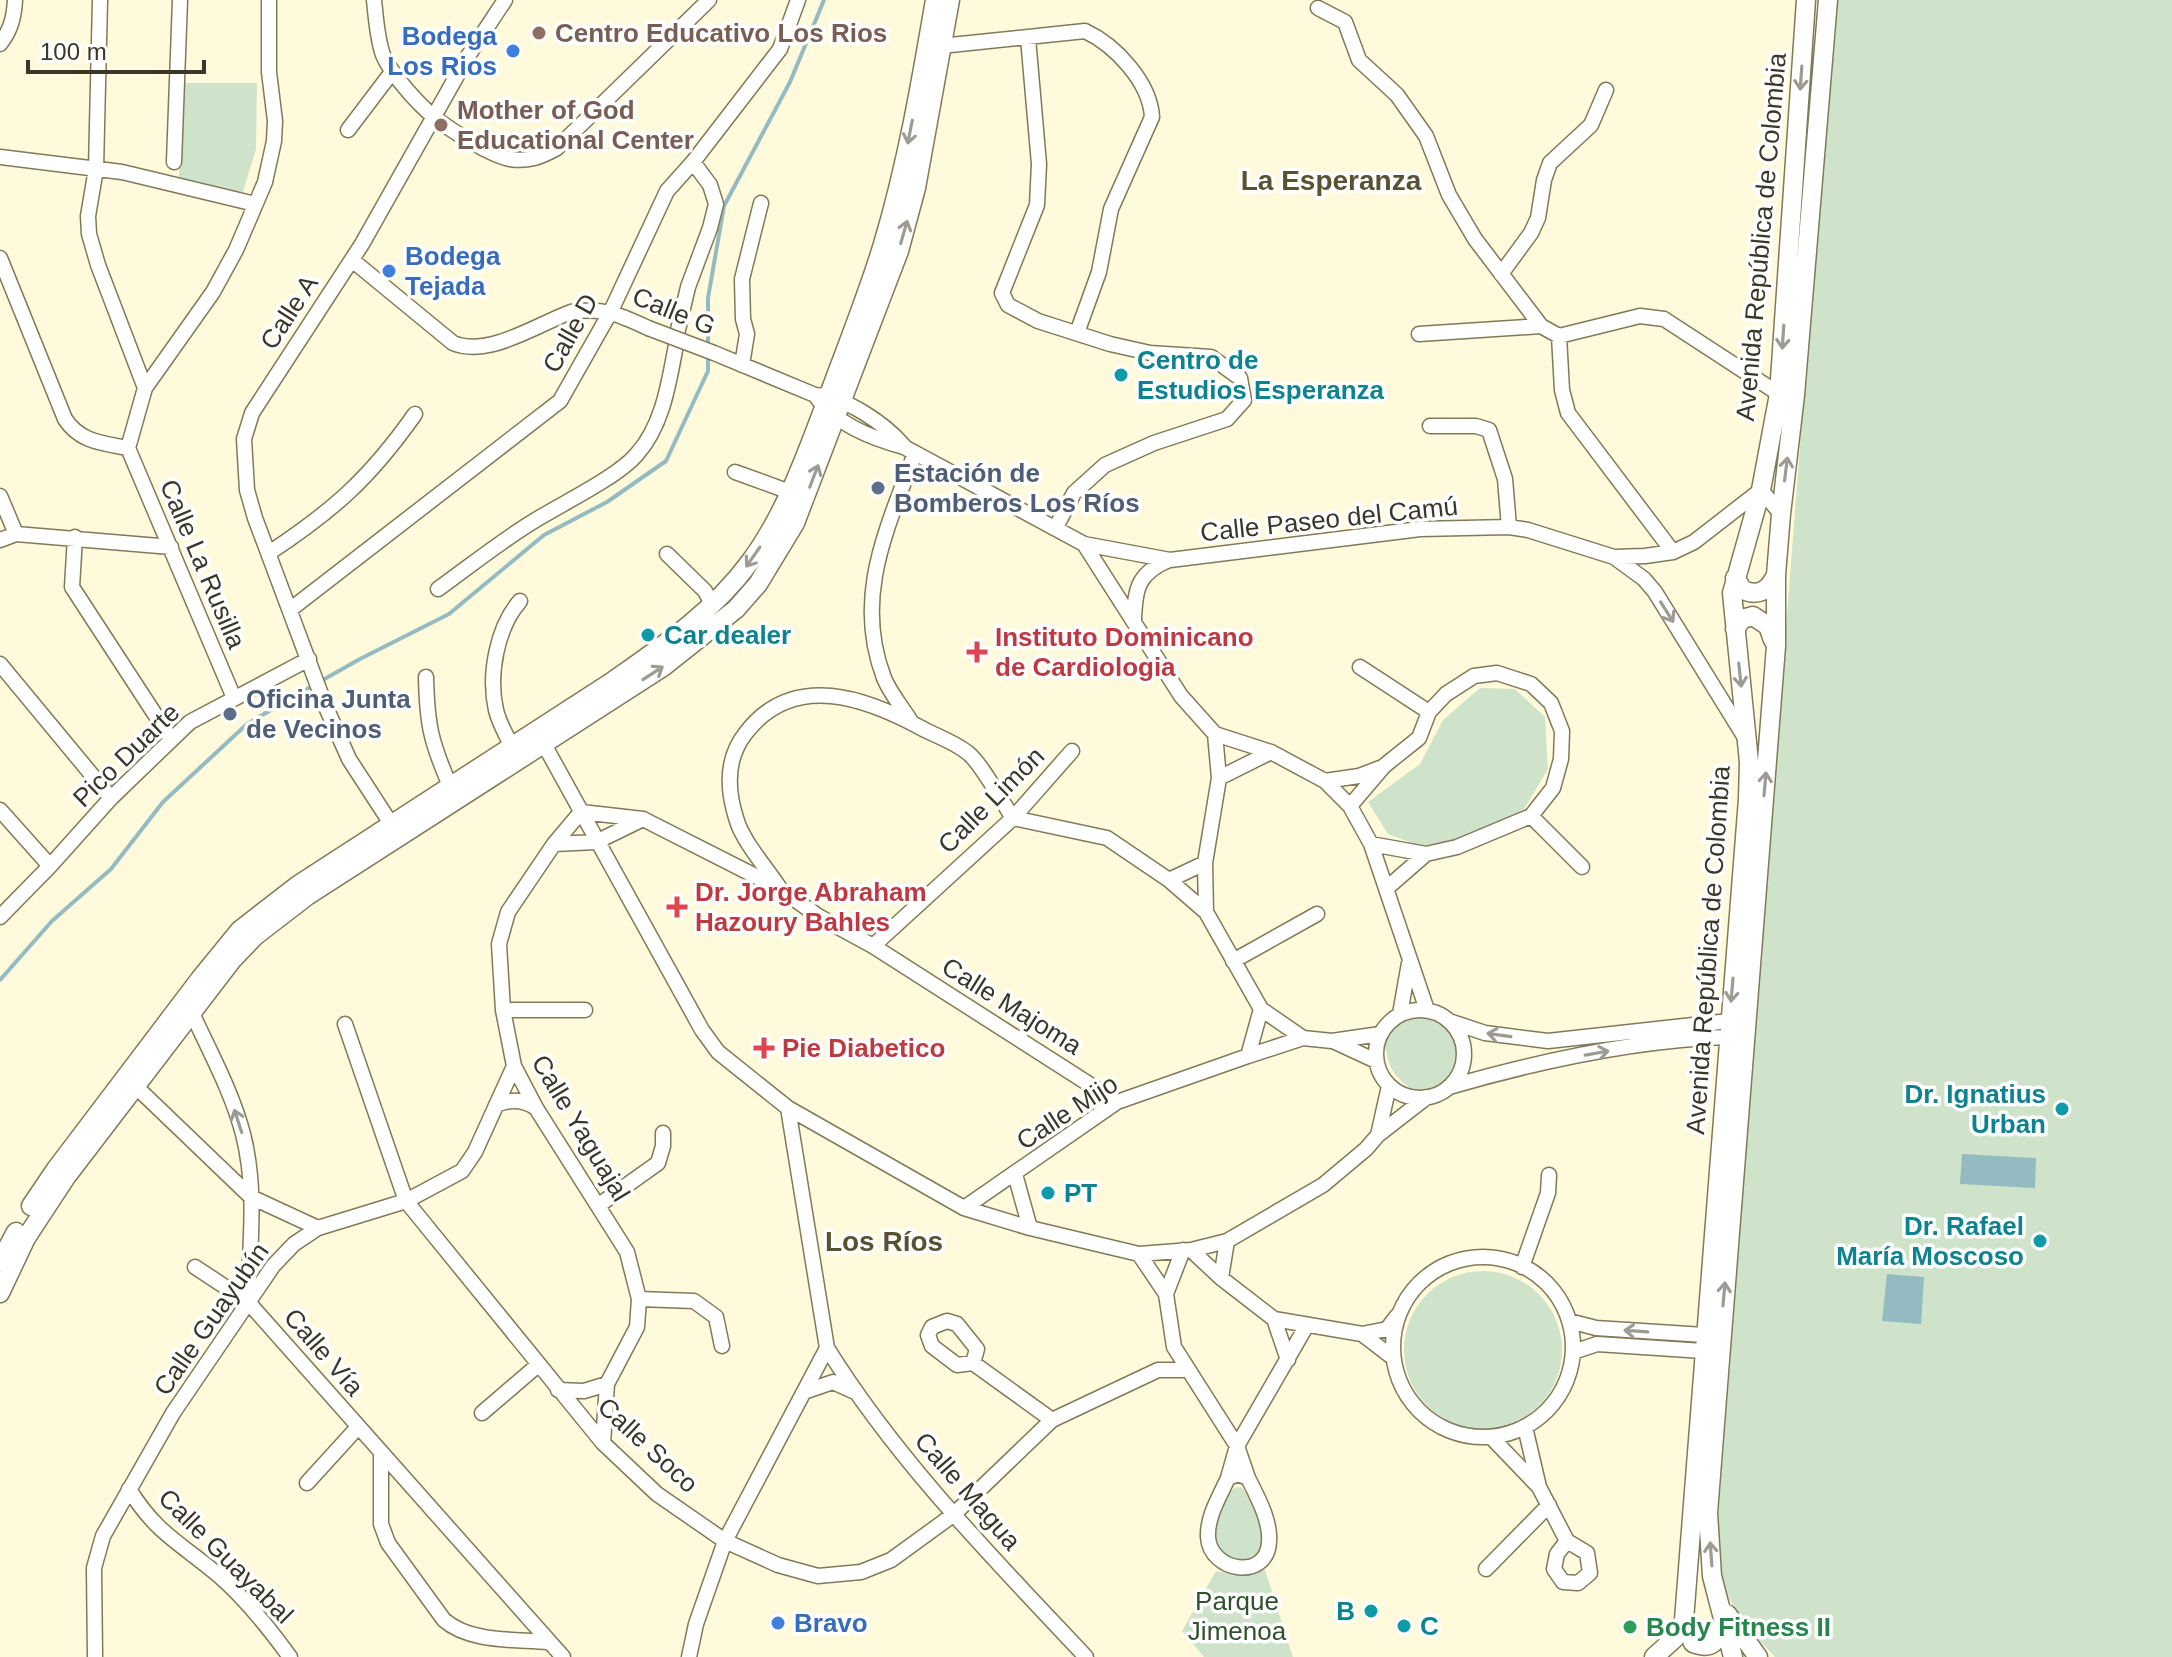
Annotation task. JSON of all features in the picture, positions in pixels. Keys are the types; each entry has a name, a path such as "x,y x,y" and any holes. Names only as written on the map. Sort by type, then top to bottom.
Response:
{"main road":[{"path":"396,830 539,737 663,667 736,609 758,584 795,523 829,404 883,247 935,0"},
{"path":"0,1293 26,1238 131,1082 187,1008 232,960 264,929 450,786 511,745 539,737 713,606 751,561 773,528 790,492 909,218 950,0"},
{"name":"Avenida República de Colombia","path":"1684,1620 1747,813 1749,762 1732,593 1761,490 1779,394 1806,0"},
{"name":"Avenida República de Colombia","path":"1733,1657 1712,1576 1708,1513 1776,646 1776,575 1795,395 1828,0"},
{"path":"1735,578 1743,590 1760,593 1766,590 1776,575"},
{"path":"1735,629 1746,617 1760,618 1768,626 1776,646"},
{"path":"0,1262 56,1169 131,1082"},
{"path":"1719,1601 1758,1657"},
{"path":"1684,1620 1693,1643 1705,1646 1712,1646 1723,1624"},
{"path":"1654,1657 1672,1643 1684,1620"}],"street":[{"path":"0,44 8,33 15,0"},
{"path":"100,0 96,169 89,200 89,234 145,388"},
{"path":"174,162 180,0"},
{"path":"0,258 65,419 74,433 89,440 128,448 145,388 213,292 236,250 265,182 275,121 269,72 269,0"},
{"path":"374,0 383,55 392,72 433,116 508,158 526,160 557,148 571,136 709,0"},
{"name":"Calle A","path":"396,830 349,759 325,705 247,490 244,439 252,413 352,260 433,116 505,0"},
{"name":"Calle D","path":"291,609 560,401 611,311 667,191 780,49 798,0"},
{"path":"1318,8 1345,22 1359,60 1397,95 1426,136 1449,195 1475,239 1541,326 1559,336 1640,316 1664,319 1779,394"},
{"path":"941,46 1085,31 1102,39 1131,71 1151,102 1152,117 1111,209 1099,272 1077,333"},
{"path":"1028,38 1039,164 1037,205 1002,293 1008,305 1038,321 1110,344 1150,353 1211,357 1240,378 1244,400 1227,419 1154,443 1105,465 1074,493 1056,527"},
{"path":"348,130 392,72"},
{"path":"1501,274 1531,233 1538,218 1550,163 1591,125 1606,90"},
{"path":"0,157 96,169 181,185 255,204"},
{"path":"438,589 530,523 617,470 637,455 654,428 667,390 688,287 716,204 710,185 693,162"},
{"path":"742,365 747,334 743,319 742,279 761,203"},
{"name":"Calle G","path":"352,260 453,343 463,347 495,343 571,312 587,309 611,311 829,404 877,439 910,450"},
{"path":"1419,334 1541,326"},
{"path":"1559,336 1562,390 1568,413 1673,552"},
{"path":"269,553 316,522 346,497 387,453 415,414"},
{"path":"1430,426 1476,426 1489,430 1505,479 1509,527"},
{"name":"Calle La Rusilla","path":"128,448 234,698"},
{"path":"910,450 873,577 871,608 875,646 885,681 912,722"},
{"name":"Calle Paseo del Camú","path":"910,450 1084,544 1170,560 1420,529 1509,527 1614,557 1645,556 1673,552 1694,542 1761,490"},
{"path":"735,472 790,492"},
{"path":"1761,490 1781,514"},
{"path":"0,496 16,534"},
{"path":"0,540 16,534 171,547"},
{"path":"75,537 72,587 171,739"},
{"path":"1084,544 1181,696 1215,734 1271,752 1325,781 1350,806 1371,844 1427,1010"},
{"path":"667,554 705,591 713,606"},
{"path":"1614,557 1644,579 1655,592 1746,740"},
{"path":"1134,620 1137,588 1153,567 1170,560"},
{"path":"511,745 495,708 494,676 508,614 520,601"},
{"name":"Pico Duarte","path":"0,917 111,798 190,722 309,659"},
{"path":"0,664 111,798"},
{"path":"1360,667 1429,712"},
{"path":"1350,806 1384,766 1419,738 1429,712 1446,694 1474,676 1497,673 1531,684 1551,703 1562,731 1561,759 1553,788 1531,816 1457,847 1426,854 1371,844"},
{"path":"426,677 427,719 434,749 450,786"},
{"path":"871,703 885,681"},
{"path":"779,888 737,824 729,779 736,746 758,716 780,704 819,695 871,703 970,754 1013,818 1107,838 1169,880 1206,912 1261,1009 1303,1038 1332,1041 1380,1034"},
{"path":"1206,912 1205,863 1219,778 1215,734"},
{"path":"539,737 702,1030 718,1052 788,1108 964,1208 1030,1228 1139,1254 1187,1250 1227,1241 1323,1185 1378,1135 1427,1097 1449,1087 1520,1066 1729,1029"},
{"name":"Calle Limón","path":"873,946 1013,818 1072,751"},
{"path":"1219,778 1271,752"},
{"path":"1325,781 1359,776 1384,766"},
{"path":"0,810 50,866"},
{"name":"Calle Majoma","path":"581,812 643,819 779,888 818,916 873,946 1117,1102"},
{"name":"Calle Yaguajal","path":"581,812 554,844 508,912 499,944 503,1010 514,1066 536,1108 627,1252 639,1299 637,1327 607,1384"},
{"path":"1531,816 1582,867"},
{"path":"554,844 596,842 643,819"},
{"path":"1387,888 1426,854"},
{"path":"1169,880 1205,863"},
{"path":"1233,961 1317,914"},
{"path":"1400,1014 1410,958"},
{"name":"Calle Vía","path":"187,1008 237,1115 243,1136 251,1197 248,1302 563,1657"},
{"path":"1248,1056 1261,1009"},
{"path":"503,1010 585,1010"},
{"path":"1427,1097 1401,1093 1389,1086 1376,1061 1380,1034 1400,1014 1413,1010 1427,1010 1485,1033 1548,1041 1729,1029"},
{"path":"1449,1087 1463,1064 1464,1049 1460,1034 1452,1022"},
{"name":"Calle Soco","path":"345,1024 406,1201 603,1443 657,1494 725,1541 778,1565 818,1576 861,1572 891,1560 953,1515 1052,1420 1158,1370 1187,1370"},
{"name":"Calle Mijo","path":"964,1208 1117,1102 1303,1038"},
{"path":"1332,1041 1376,1061"},
{"name":"Calle Guayubín","path":"95,1657 94,1568 103,1536 173,1413 273,1266 294,1244 318,1228 406,1201 462,1171 475,1152 514,1066"},
{"path":"131,1082 251,1197 318,1228"},
{"path":"1378,1135 1389,1086"},
{"path":"496,1105 512,1100 536,1108"},
{"path":"689,1657 696,1624 725,1541 827,1348 788,1108"},
{"path":"599,1205 658,1163 663,1133"},
{"path":"1015,1174 1030,1228"},
{"path":"1522,1267 1548,1193 1549,1175"},
{"path":"1221,1278 1227,1241"},
{"path":"1187,1250 1274,1319 1362,1334 1387,1329 1416,1287 1441,1268 1460,1260 1502,1260 1522,1267 1543,1280 1559,1299 1569,1321 1573,1352 1559,1396 1544,1414 1525,1427 1491,1437 1463,1435 1437,1425 1415,1408 1400,1384 1392,1357 1393,1335 1399,1313"},
{"path":"1166,1294 1187,1250"},
{"path":"1139,1254 1166,1294 1174,1347 1237,1446 1264,1517 1269,1542 1262,1561 1240,1568 1219,1560 1210,1548 1211,1517 1228,1478 1237,1446 1307,1325"},
{"path":"195,1267 248,1302"},
{"path":"639,1299 694,1301 716,1317 722,1346"},
{"path":"1274,1319 1288,1360"},
{"path":"1569,1321 1596,1328 1704,1343"},
{"path":"1362,1334 1392,1357"},
{"path":"1573,1352 1597,1344 1704,1343"},
{"name":"Calle Soco","path":"1158,1370 1174,1347"},
{"name":"Calle Magua","path":"827,1348 853,1391 953,1515 1086,1657"},
{"path":"973,1363 1052,1420"},
{"path":"482,1413 538,1365"},
{"path":"804,1392 833,1382 853,1391"},
{"path":"558,1390 584,1391 607,1384 603,1443"},
{"path":"307,1483 358,1427"},
{"path":"1525,1427 1539,1487"},
{"path":"1491,1437 1539,1487 1567,1541"},
{"path":"381,1455 381,1524 388,1543 444,1620 455,1629 471,1635 548,1642"},
{"path":"1228,1478 1238,1474 1248,1478"},
{"name":"Calle Guayabal","path":"129,1489 143,1513 157,1528 219,1576 274,1635 290,1657"},
{"path":"1486,1569 1549,1505"}],"green space":[{"path":"1834,0 2172,0 2172,1657 1775,1657 1731,1602 1721,1576 1717,1527"},
{"path":"181,83 257,83 256,149 243,192 236,195 179,180"},
{"path":"1480,688 1515,689 1545,717 1548,769 1523,811 1453,841 1420,846 1388,834 1368,802 1420,764 1443,720"},
{"path":"1420,1014 1445,1019 1463,1053 1455,1075 1434,1089 1412,1090 1392,1070 1385,1043 1398,1024"},
{"path":"1483,1271 1513,1277 1539,1294 1556,1320 1562,1350 1556,1380 1539,1406 1513,1423 1483,1429 1453,1423 1427,1406 1410,1380 1404,1350 1410,1320 1427,1294 1453,1277"},
{"path":"1237,1487 1242,1488 1253,1503 1261,1526 1260,1552 1244,1560 1233,1559 1216,1550 1215,1541 1220,1506"},
{"name":"Parque Jimenoa","path":"1265,1570 1293,1657 1204,1657 1182,1631 1216,1571 1233,1574"}],"water":[{"path":"1962,1154 2036,1158 2035,1188 1960,1184"},
{"path":"1887,1274 1924,1277 1921,1324 1882,1321"}],"waterway":[{"path":"708,345 708,298 724,206 790,82 824,0"},
{"path":"321,681 449,614 544,535 607,502 666,461 708,371 708,354"},
{"path":"0,980 52,921 111,869 163,802 247,724 314,685"}],"place":[{"name":"Centro Educativo Los Rios","path":"539,33"},
{"name":"Bodega Los Rios","path":"513,51"},
{"name":"Mother of God Educational Center","path":"441,125"},
{"name":"Bodega Tejada","path":"389,271"},
{"name":"Centro de Estudios Esperanza","path":"1121,375"},
{"name":"Estación de Bomberos Los Ríos","path":"878,488"},
{"name":"Car dealer","path":"648,635"},
{"name":"Instituto Dominicano de Cardiologia","path":"977,652"},
{"name":"Oficina Junta de Vecinos","path":"230,714"},
{"name":"Dr. Jorge Abraham Hazoury Bahles","path":"677,907"},
{"name":"Pie Diabetico","path":"764,1048"},
{"name":"Dr. Ignatius Urban","path":"2062,1109"},
{"name":"PT","path":"1048,1193"},
{"name":"Dr. Rafael María Moscoso","path":"2040,1241"},
{"name":"B","path":"1371,1611"},
{"name":"Bravo","path":"778,1623"},
{"name":"C","path":"1404,1626"},
{"name":"Body Fitness II","path":"1630,1627"}],"district":[{"name":"La Esperanza","path":"1331,180"},
{"name":"Los Ríos","path":"884,1241"}]}
